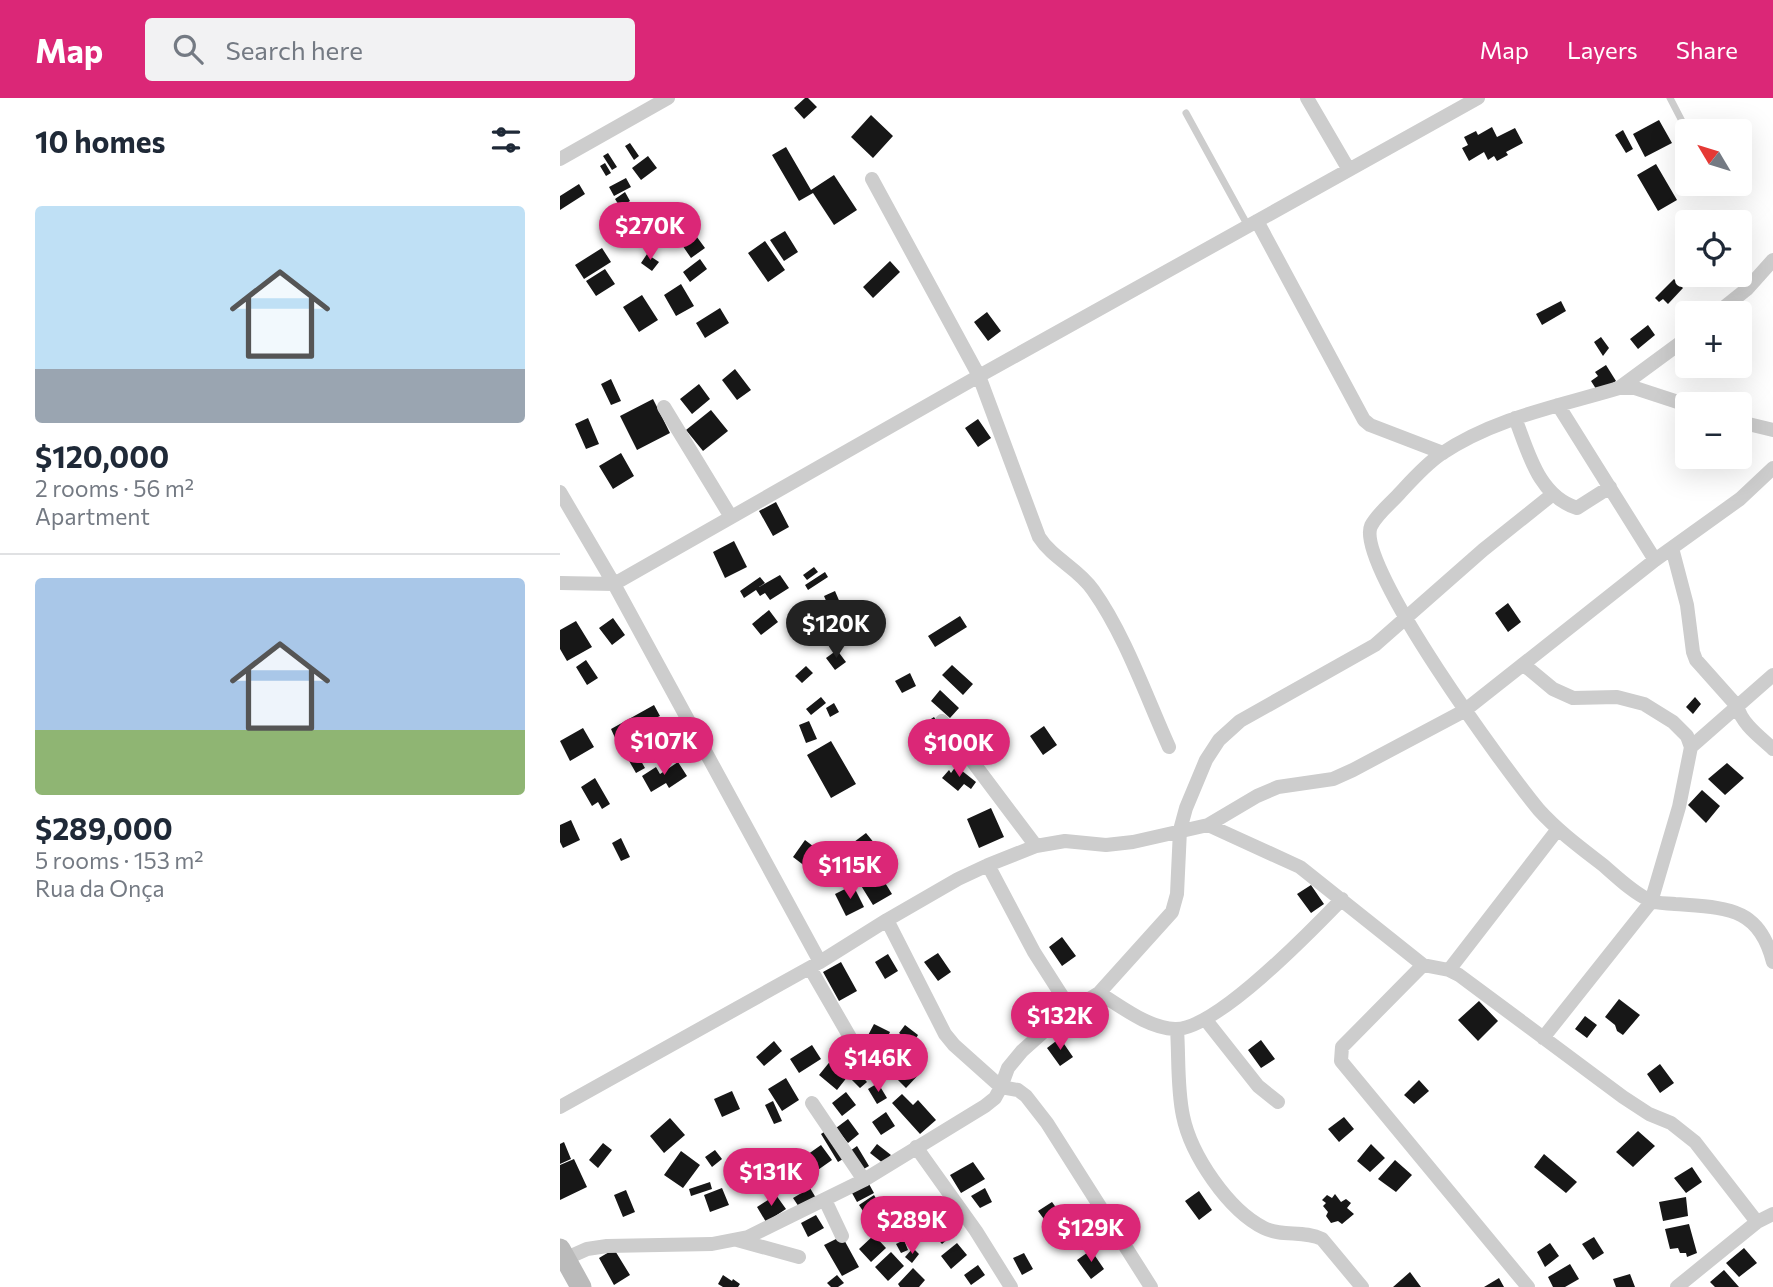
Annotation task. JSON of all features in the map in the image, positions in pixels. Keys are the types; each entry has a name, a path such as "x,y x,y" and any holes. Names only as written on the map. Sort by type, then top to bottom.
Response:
{"main road":[{"path":"562,1256 581,1287"}],"street":[{"path":"560,159 668,98"},
{"path":"1307,98 1349,170"},
{"path":"560,583 614,584 1469,100"},
{"path":"872,179 979,376 1039,537 1047,550 1077,571 1112,620 1168,747"},
{"path":"1253,224 1364,420 1370,425 1443,453"},
{"path":"1732,301 1747,289 1773,260"},
{"path":"1675,347 1619,388 1515,418 1443,453 1426,466 1382,512 1368,536 1405,618 1465,711 1539,810 1629,887 1651,902 1721,907 1742,915 1764,934 1772,953"},
{"path":"1619,388 1648,391 1675,401"},
{"path":"1558,405 1655,560"},
{"path":"664,407 731,517"},
{"path":"1515,418 1542,481 1553,494 1577,508 1610,487"},
{"path":"1752,425 1773,430"},
{"path":"560,1107 815,965 887,919 988,865 1037,846 1065,841 1119,844 1208,825 1257,796 1278,787 1333,779 1465,711 1655,560 1740,499 1773,468"},
{"path":"560,492 614,584 815,965 851,1039 855,1061 867,1072"},
{"path":"562,1256 607,1246 712,1244 748,1237 864,1180 985,1106 1002,1087 1008,1068 1022,1051 1036,1037 1099,993 1172,912 1177,894 1180,830 1186,808 1203,768 1219,740 1240,721 1370,648 1483,550 1553,494"},
{"path":"1672,548 1687,605 1696,660 1737,706 1746,723 1773,749"},
{"path":"1524,665 1553,689 1573,698 1617,696 1644,704 1673,722 1687,736 1691,747 1679,807 1651,902 1543,1038"},
{"path":"1691,747 1773,675"},
{"path":"942,721 1037,846"},
{"path":"1208,825 1300,867 1423,965 1449,970 1623,1097 1649,1114 1671,1123 1695,1142 1756,1222"},
{"path":"1449,970 1559,829"},
{"path":"988,865 1034,952 1072,1010"},
{"path":"1099,993 1151,1024 1177,1030 1205,1019 1283,959 1342,900"},
{"path":"887,919 945,1034 1002,1087 1018,1090 1026,1096 1047,1123 1151,1287"},
{"path":"1423,965 1342,1047 1341,1060 1528,1287"},
{"path":"1205,1019 1258,1086 1278,1102"},
{"path":"1177,1030 1183,1118 1201,1160 1223,1196 1265,1229 1314,1236 1322,1240 1362,1287"},
{"path":"811,1103 864,1180"},
{"path":"916,1147 976,1231 1011,1287"},
{"path":"825,1200 842,1236"},
{"path":"1677,1287 1756,1222 1773,1213"},
{"path":"735,1239 799,1257"}],"lane":[{"path":"1670,98 1681,119"},
{"path":"1186,113 1253,224"}],"building":[{"path":"805,98 817,107 804,119 794,108"},
{"path":"871,115 893,136 873,158 851,137"},
{"path":"1659,120 1672,143 1645,157 1633,134"},
{"path":"1492,127 1497,137 1515,128 1523,143 1506,152 1508,155 1497,161 1494,156 1488,160 1484,152 1469,161 1462,148 1468,145 1464,137 1476,131 1478,135"},
{"path":"1623,130 1633,149 1626,153 1615,135"},
{"path":"630,143 639,156 634,160 625,146"},
{"path":"786,147 811,190 834,175 857,210 834,225 813,193 799,201 772,155"},
{"path":"608,153 617,167 612,170 603,156"},
{"path":"648,156 657,168 641,180 632,168"},
{"path":"605,163 611,173 606,176 600,166"},
{"path":"1656,164 1677,200 1658,211 1637,175"},
{"path":"626,178 631,187 614,196 609,187"},
{"path":"579,184 585,194 560,210 560,196"},
{"path":"625,192 630,201 620,207 615,199"},
{"path":"658,210 670,228 657,237 645,219"},
{"path":"683,211 693,228 680,236 669,219"},
{"path":"785,231 798,252 784,261 770,240"},
{"path":"694,233 705,248 691,258 680,242"},
{"path":"765,241 785,270 768,282 748,253"},
{"path":"602,248 611,262 584,279 575,265"},
{"path":"647,254 659,262 652,271 641,263"},
{"path":"700,259 707,269 690,282 683,272"},
{"path":"890,261 900,272 873,298 863,287"},
{"path":"605,269 615,284 596,296 586,281"},
{"path":"1674,279 1675,287 1683,288 1668,304 1663,299 1659,302 1655,298"},
{"path":"681,284 694,306 676,316 664,295"},
{"path":"642,295 658,320 639,332 623,307"},
{"path":"1561,301 1566,311 1542,325 1536,314"},
{"path":"720,308 729,323 705,338 696,323"},
{"path":"987,312 1001,331 988,341 974,322"},
{"path":"1648,325 1655,335 1638,349 1630,339"},
{"path":"1601,337 1609,348 1603,356 1594,342"},
{"path":"1606,365 1616,381 1598,392 1591,381 1598,376 1595,372"},
{"path":"735,369 751,390 737,400 722,380"},
{"path":"611,379 621,401 611,405 601,384"},
{"path":"699,384 710,399 692,414 680,399"},
{"path":"653,399 670,433 637,450 620,416"},
{"path":"711,410 728,431 703,451 686,430"},
{"path":"588,418 599,444 586,449 575,424"},
{"path":"978,419 991,438 978,447 965,428"},
{"path":"621,453 634,476 613,489 599,466"},
{"path":"776,502 789,527 773,536 759,511"},
{"path":"734,541 747,567 725,578 713,552"},
{"path":"814,567 818,572 807,580 803,575"},
{"path":"825,572 828,577 808,590 805,585"},
{"path":"780,575 789,588 770,600 765,593 760,596 756,590 744,598 740,591 760,577 765,583 759,587"},
{"path":"835,591 841,605 830,610 824,596"},
{"path":"805,603 816,617 803,627 792,614"},
{"path":"1508,603 1521,622 1508,632 1495,613"},
{"path":"769,610 778,622 761,635 752,624"},
{"path":"960,616 967,627 935,647 928,636"},
{"path":"613,618 625,635 612,645 599,628"},
{"path":"576,621 592,647 567,661 560,649 560,630"},
{"path":"837,650 846,662 835,670 826,658"},
{"path":"586,660 598,678 587,685 576,667"},
{"path":"952,665 973,684 963,695 942,675"},
{"path":"806,666 813,673 802,683 795,676"},
{"path":"910,673 916,686 902,693 895,681"},
{"path":"940,690 959,708 950,718 931,701"},
{"path":"821,697 826,703 811,715 806,709"},
{"path":"1695,697 1701,704 1693,714 1686,707"},
{"path":"834,703 839,712 830,717 826,708"},
{"path":"654,705 660,716 649,721 654,730 663,732 659,748 633,742 628,733 616,740 611,729"},
{"path":"934,717 946,736 926,749 914,730"},
{"path":"809,721 817,739 806,743 799,725"},
{"path":"1044,726 1057,745 1043,755 1030,736"},
{"path":"583,728 594,747 570,761 560,741"},
{"path":"831,741 856,784 831,798 807,755"},
{"path":"944,743 949,750 938,758 932,751"},
{"path":"633,747 645,768 636,773 624,752"},
{"path":"678,762 687,776 669,788 666,783 651,792 642,776 656,767 660,774"},
{"path":"1727,763 1744,778 1725,795 1708,779"},
{"path":"956,766 976,782 971,789 964,784 958,791 942,778"},
{"path":"595,778 610,804 602,809 598,802 592,806 581,787"},
{"path":"1702,790 1720,806 1706,823 1688,805"},
{"path":"991,808 1004,837 979,848 967,819"},
{"path":"571,820 580,840 563,848 560,842 560,825"},
{"path":"866,833 880,850 856,869 842,851"},
{"path":"621,838 630,857 621,861 612,843"},
{"path":"805,840 822,853 810,870 793,857"},
{"path":"879,873 892,894 873,905 860,884"},
{"path":"853,885 864,907 846,916 835,894"},
{"path":"1311,885 1324,904 1311,913 1297,894"},
{"path":"1062,937 1076,956 1062,966 1049,947"},
{"path":"938,953 951,972 938,981 924,962"},
{"path":"888,954 898,971 885,979 875,962"},
{"path":"841,962 857,991 839,1001 823,972"},
{"path":"1619,999 1640,1015 1623,1035 1605,1017"},
{"path":"1479,1001 1498,1021 1478,1041 1458,1020"},
{"path":"1585,1016 1597,1025 1587,1038 1575,1029"},
{"path":"874,1024 890,1032 881,1051 864,1043"},
{"path":"905,1025 918,1035 913,1043 899,1033"},
{"path":"1060,1038 1073,1057 1060,1066 1047,1048"},
{"path":"1261,1040 1275,1059 1261,1068 1248,1050"},
{"path":"774,1041 782,1051 764,1066 756,1057"},
{"path":"812,1045 821,1059 799,1073 790,1059"},
{"path":"832,1059 850,1074 837,1090 819,1075"},
{"path":"908,1059 922,1071 906,1088 893,1075"},
{"path":"1660,1064 1674,1083 1660,1093 1647,1074"},
{"path":"855,1069 867,1082 860,1088 848,1076"},
{"path":"786,1078 799,1100 782,1111 768,1089"},
{"path":"1419,1080 1429,1091 1414,1104 1404,1095"},
{"path":"878,1083 887,1098 877,1104 868,1089"},
{"path":"732,1091 740,1109 722,1117 714,1099"},
{"path":"846,1092 856,1105 842,1116 832,1103"},
{"path":"902,1094 913,1105 918,1100 936,1120 920,1134 892,1103"},
{"path":"773,1101 782,1121 774,1124 765,1105"},
{"path":"886,1112 895,1126 881,1135 872,1122"},
{"path":"1344,1117 1354,1129 1339,1142 1328,1129"},
{"path":"670,1118 685,1135 664,1153 650,1136"},
{"path":"848,1119 859,1134 848,1143 836,1128"},
{"path":"827,1130 843,1159 838,1162 821,1134"},
{"path":"1638,1131 1655,1146 1633,1167 1616,1152"},
{"path":"564,1142 571,1159 560,1164 560,1144"},
{"path":"603,1143 612,1150 598,1168 589,1160"},
{"path":"877,1144 891,1155 884,1164 870,1153"},
{"path":"1371,1144 1385,1158 1370,1172 1357,1161"},
{"path":"821,1145 832,1160 815,1172 804,1157"},
{"path":"857,1146 869,1166 862,1170 850,1151"},
{"path":"715,1150 722,1159 712,1167 705,1157"},
{"path":"681,1151 700,1165 683,1188 664,1175"},
{"path":"784,1153 795,1168 787,1173 776,1158"},
{"path":"1544,1154 1577,1182 1566,1193 1534,1167"},
{"path":"574,1159 587,1187 560,1200 560,1165"},
{"path":"1395,1160 1412,1175 1396,1192 1378,1179"},
{"path":"973,1162 985,1179 961,1193 950,1175"},
{"path":"1692,1167 1702,1182 1686,1193 1674,1178"},
{"path":"710,1182 712,1189 691,1196 689,1189"},
{"path":"869,1184 874,1193 857,1202 852,1193"},
{"path":"722,1188 729,1205 710,1212 704,1195"},
{"path":"810,1188 816,1198 799,1207 793,1198"},
{"path":"985,1188 992,1202 980,1208 971,1196"},
{"path":"626,1190 635,1212 623,1217 614,1195"},
{"path":"1199,1191 1212,1210 1199,1220 1185,1201"},
{"path":"1335,1194 1341,1202 1346,1199 1351,1203 1347,1208 1354,1214 1342,1224 1338,1221 1331,1223 1323,1206 1326,1203 1322,1200 1327,1195 1332,1198"},
{"path":"776,1195 786,1209 766,1222 757,1207"},
{"path":"874,1195 881,1207 867,1217 859,1205"},
{"path":"1686,1197 1688,1216 1663,1221 1659,1202"},
{"path":"934,1199 943,1213 926,1224 917,1210"},
{"path":"1052,1202 1065,1220 1052,1230 1038,1211"},
{"path":"887,1210 895,1230 885,1234 877,1214"},
{"path":"816,1215 824,1228 808,1237 801,1223"},
{"path":"950,1218 960,1229 942,1244 933,1234"},
{"path":"920,1220 923,1225 909,1234 906,1229"},
{"path":"1689,1224 1697,1253 1687,1257 1686,1253 1680,1253 1678,1248 1670,1249 1665,1229"},
{"path":"874,1235 886,1248 871,1262 859,1249"},
{"path":"842,1236 859,1267 842,1276 824,1245"},
{"path":"1594,1237 1604,1253 1593,1260 1582,1244"},
{"path":"904,1240 908,1250 901,1253 896,1244"},
{"path":"957,1243 967,1255 951,1269 941,1256"},
{"path":"1550,1243 1559,1256 1545,1267 1537,1252"},
{"path":"913,1248 919,1254 912,1263 905,1257"},
{"path":"1744,1248 1757,1263 1739,1277 1726,1263"},
{"path":"614,1249 630,1275 614,1285 599,1258"},
{"path":"1091,1250 1104,1269 1091,1279 1077,1260"},
{"path":"891,1252 904,1266 888,1281 875,1267"},
{"path":"1024,1253 1033,1269 1022,1275 1013,1258"},
{"path":"1570,1264 1579,1279 1565,1287 1553,1287 1548,1277"},
{"path":"978,1265 985,1275 971,1285 964,1275"},
{"path":"913,1268 925,1280 919,1287 900,1287 898,1284"},
{"path":"1724,1270 1739,1287 1715,1287 1710,1282"},
{"path":"1410,1272 1421,1287 1393,1287"},
{"path":"1630,1274 1635,1287 1616,1287 1613,1279"},
{"path":"723,1275 740,1284 738,1287 723,1287 718,1284"},
{"path":"837,1275 844,1283 831,1287 827,1283"},
{"path":"1499,1278 1504,1287 1484,1287"}]}
